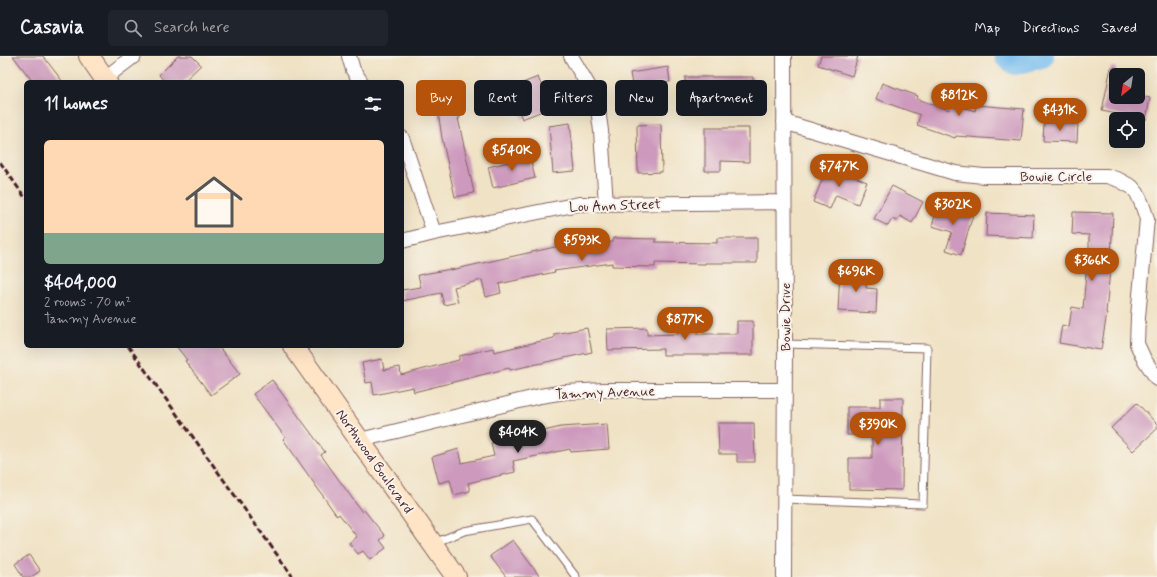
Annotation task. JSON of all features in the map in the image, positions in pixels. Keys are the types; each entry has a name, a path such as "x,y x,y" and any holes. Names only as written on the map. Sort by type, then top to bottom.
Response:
{"street":[{"path":"89,56 106,80 134,56"},
{"path":"349,56 353,70 360,80"},
{"path":"571,56 592,92 598,109 606,204"},
{"name":"Bowie Drive","path":"784,56 784,577"},
{"name":"Bowie Circle","path":"784,122 955,173 982,176 1107,176 1132,187 1140,198 1147,219 1137,344 1144,359 1157,379"},
{"path":"404,144 434,233"},
{"name":"Lou Ann Street","path":"404,240 434,233 579,204 784,202"},
{"name":"Northwood Boulevard","path":"295,348 456,577"},
{"name":"Tammy Avenue","path":"360,440 540,396 565,392 604,390 784,390"}],"lane":[{"path":"784,500 923,504 927,348 785,344"},
{"path":"432,543 464,531 532,519 576,577"}],"building":[{"path":"13,56 43,56 61,80 31,80"},
{"path":"178,56 192,56 201,65 185,80 163,80 159,75"},
{"path":"821,56 858,56 852,76 818,65"},
{"path":"668,67 670,82 668,82 668,80 631,80 630,73"},
{"path":"538,77 540,82 540,112 532,115 532,80 530,80"},
{"path":"685,77 753,77 753,80 685,80"},
{"path":"1109,77 1109,104 1145,104 1145,97 1150,98 1146,120 1145,112 1109,112 1102,111"},
{"path":"882,83 918,96 917,99 949,110 951,103 975,111 976,105 1024,109 1021,141 956,136 955,138 917,125 920,115 876,99"},
{"path":"439,116 460,116 460,118 458,118 474,193 455,197"},
{"path":"521,116 530,116 522,119"},
{"path":"1044,122 1078,123 1077,142 1043,141"},
{"path":"570,123 575,171 553,173 549,126"},
{"path":"661,124 662,172 638,173 637,125"},
{"path":"705,128 749,128 749,162 721,161 721,171 705,171"},
{"path":"530,157 535,178 493,188 488,167"},
{"path":"828,166 867,182 858,204 836,195 830,209 813,202"},
{"path":"892,186 923,202 912,223 900,216 897,221 892,219 888,226 874,219"},
{"path":"938,204 973,215 961,255 946,250 952,232 932,226"},
{"path":"1073,212 1113,213 1107,313 1101,350 1059,343 1062,325 1069,327 1072,307 1083,309 1087,260 1089,260 1089,235 1072,234"},
{"path":"987,213 1034,215 1033,238 986,236"},
{"path":"613,238 656,239 655,242 717,243 717,238 757,238 757,263 655,263 655,267 612,266 612,263 554,271 555,272 499,284 501,293 486,297 482,280 454,287 458,302 444,305 441,293 404,301 404,290 421,287 418,275 451,270 564,245 564,243 585,240 585,245 613,242"},
{"path":"840,270 867,272 866,288 877,289 876,313 838,311"},
{"path":"737,321 753,321 753,355 663,355 663,349 608,350 607,329 647,328 647,335 678,334 678,325 698,325 698,334 737,334"},
{"path":"587,328 592,352 510,370 509,368 414,392 413,387 374,395 372,382 366,383 362,363 382,359 384,370 400,367 401,375 459,360 459,356 493,348 494,352 554,338 554,334"},
{"path":"178,348 220,348 240,374 211,395 185,361 187,360"},
{"path":"272,380 325,452 321,455 362,512 364,510 385,536 380,540 386,548 370,560 363,551 358,554 349,543 357,537 339,514 337,516 283,439 285,437 253,394"},
{"path":"880,398 903,398 902,490 849,489 849,458 872,458 872,435 847,435 847,407 880,407"},
{"path":"1137,403 1157,424 1157,429 1133,451 1111,428"},
{"path":"718,423 754,423 755,462 737,462 737,454 719,454"},
{"path":"607,424 609,449 571,452 570,449 513,461 515,472 468,483 470,491 454,495 450,480 439,483 432,457 459,449 462,463 494,456 491,443 561,427"},
{"path":"513,540 540,577 506,577 490,556"},
{"path":"29,555 40,571 31,577 23,577 15,564"}],"waterway":[{"path":"1006,56 1015,63 1042,56"}],"railway":[{"path":"0,162 24,196"},
{"path":"129,348 293,577"}]}
